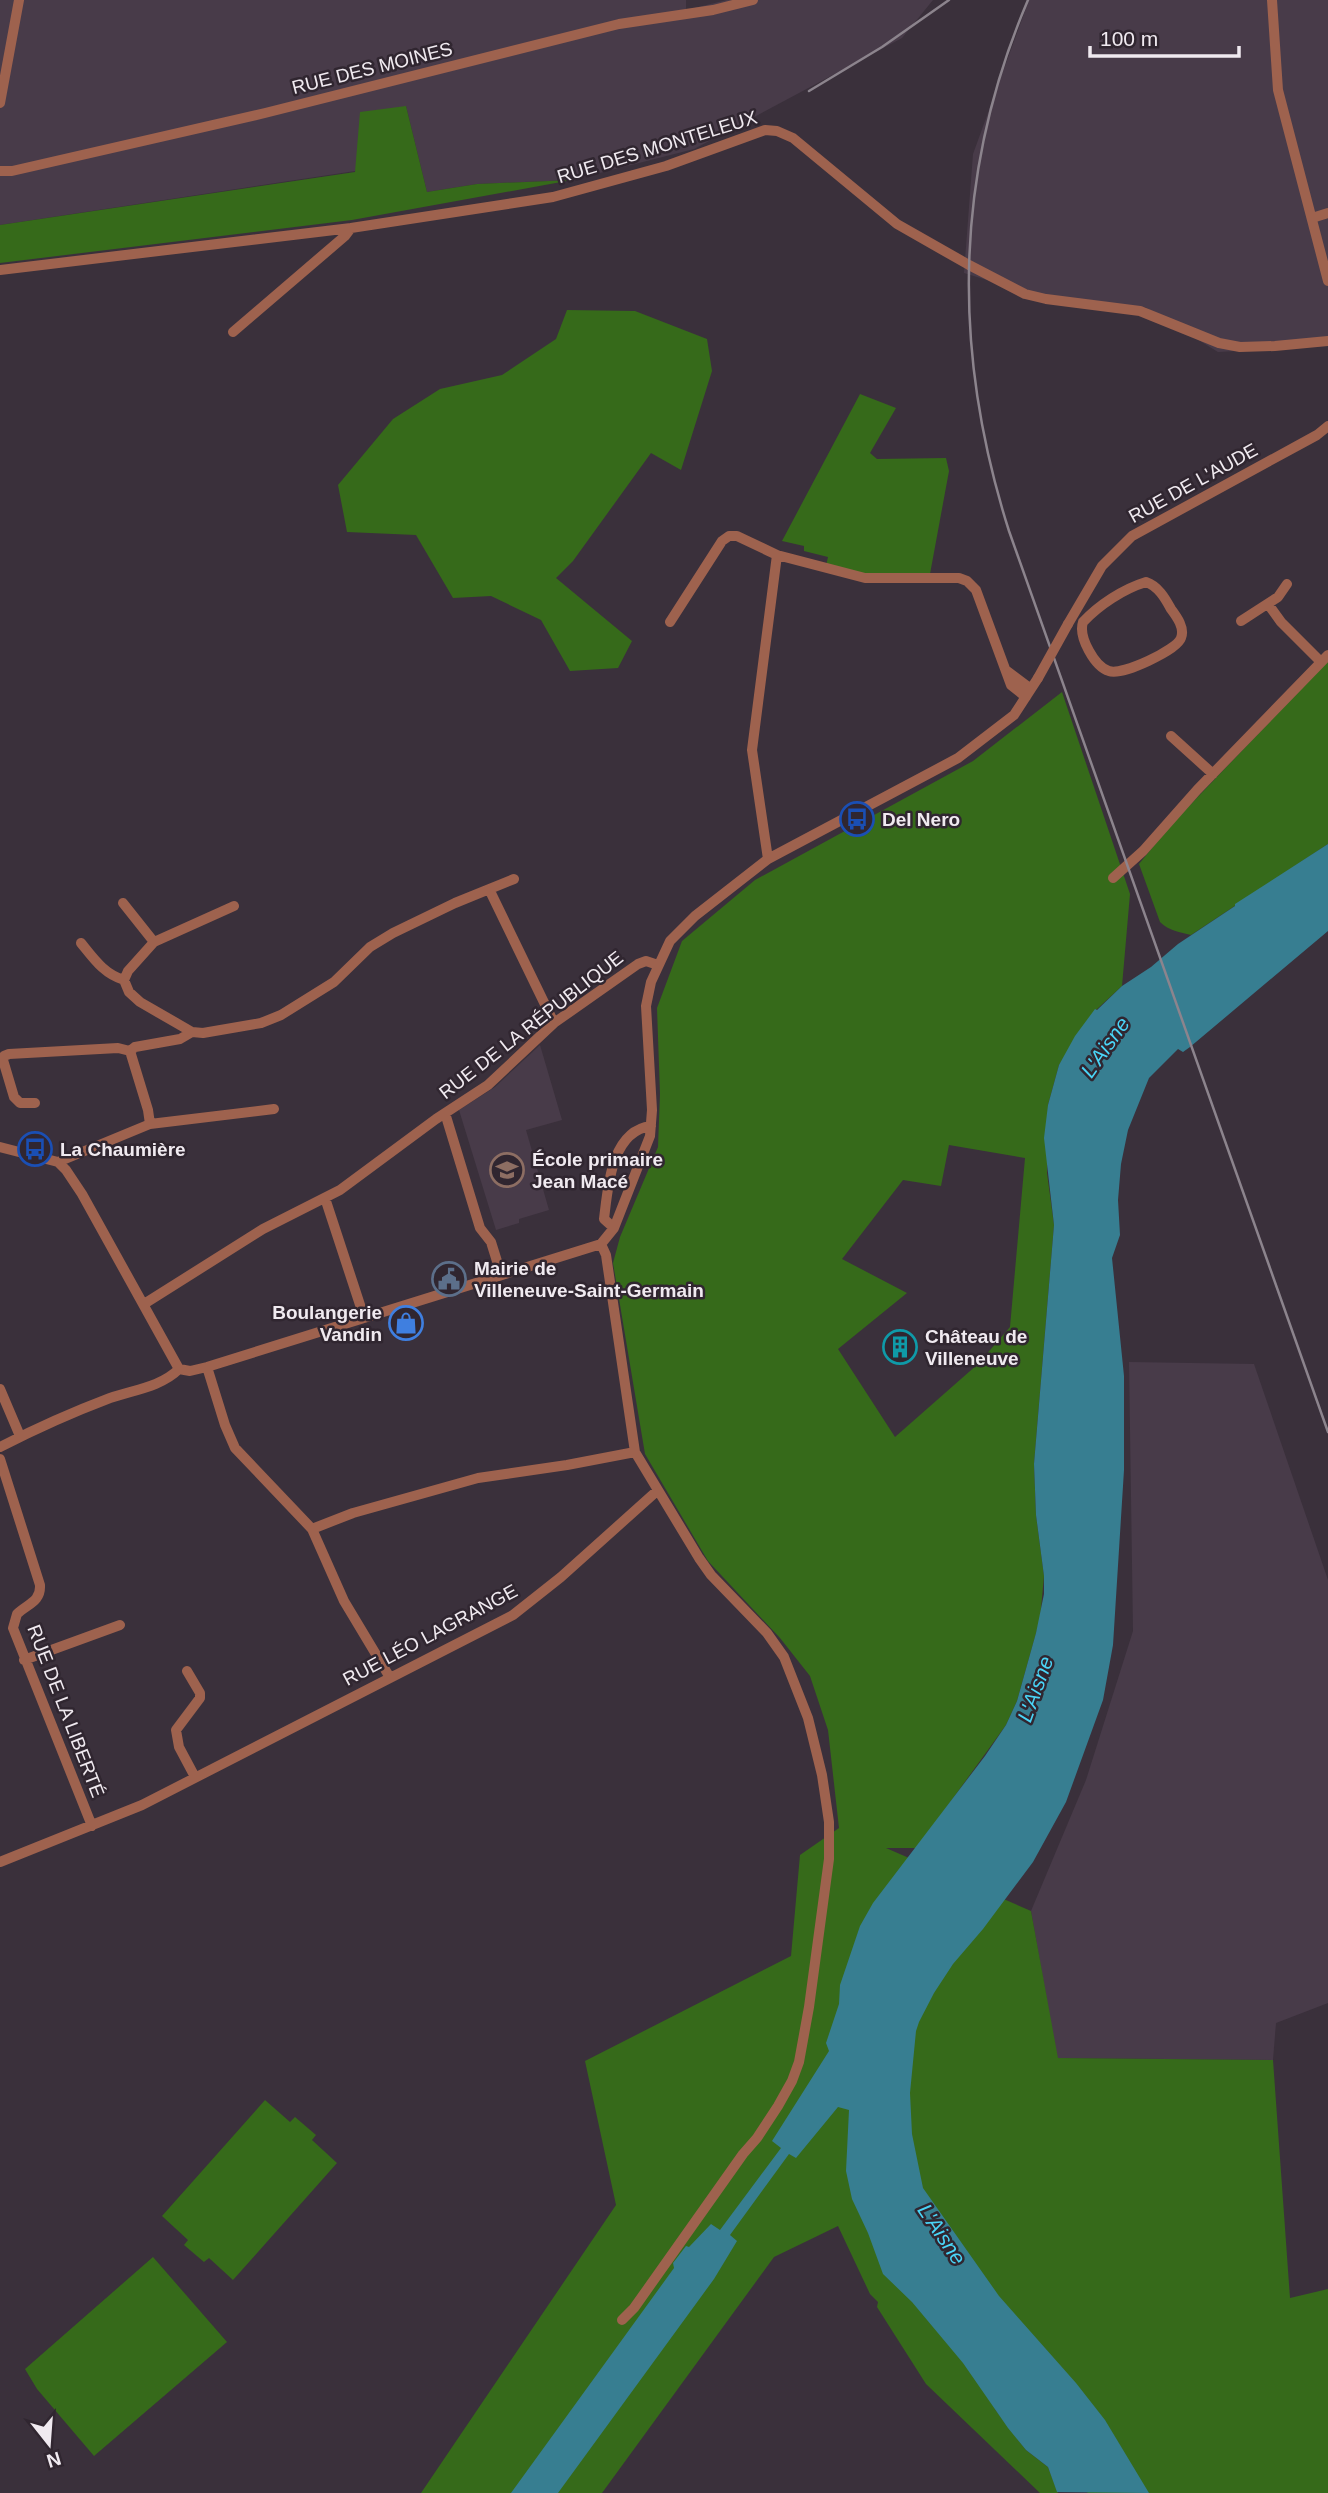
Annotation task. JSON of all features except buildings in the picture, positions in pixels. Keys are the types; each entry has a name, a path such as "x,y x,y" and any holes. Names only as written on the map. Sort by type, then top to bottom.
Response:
{"street":[{"path":"0,103 19,0"},
{"name":"RUE DES MOINES","path":"0,171 12,171 239,119 619,24 753,0"},
{"path":"1272,0 1278,90 1328,281"},
{"name":"RUE DES MONTELEUX","path":"351,228 553,197 666,166 765,130 777,131 793,138 897,224 1025,293 1046,299 1140,311 1219,343 1240,347 1328,341"},
{"path":"1312,218 1328,213"},
{"path":"0,270 351,228"},
{"path":"233,332 351,228"},
{"name":"RUE DE L'AUDE","path":"601,1244 645,1152 651,1126 646,1006 651,982 670,941 695,916 768,859 958,758 1014,715 1102,566 1132,537 1317,435 1328,426"},
{"path":"670,622 725,537 737,536 777,555 865,579 895,580 946,576 967,581 978,594 1011,685 1029,693"},
{"path":"768,859 752,750 777,555"},
{"path":"1146,582 1154,585 1179,621 1183,632 1181,640 1175,648 1135,666 1116,672 1109,671 1086,645 1081,628 1083,622 1103,604 1136,585 1146,582"},
{"path":"1241,621 1278,597 1287,584"},
{"path":"1090,589 1103,604"},
{"path":"1113,878 1143,851 1213,774 1325,659 1281,622 1268,604"},
{"path":"1171,736 1213,774"},
{"path":"81,943 103,970 124,981 129,992 140,1002 192,1032 203,1033 261,1023 281,1014 334,982 370,947 393,933 514,879"},
{"path":"489,888 554,1023"},
{"path":"123,903 154,943"},
{"path":"124,981 128,971 154,943 234,906"},
{"name":"RUE DE LA RÉPUBLIQUE","path":"144,1304 263,1229 340,1190 444,1113 488,1085 554,1023 638,964 646,961 658,964"},
{"path":"130,1051 135,1047 180,1039 192,1032"},
{"path":"36,1103 20,1103 14,1097 4,1056 118,1048 130,1051"},
{"path":"130,1051 150,1124"},
{"path":"58,1162 150,1124 274,1108"},
{"path":"444,1113 480,1228 491,1242 501,1274"},
{"path":"611,1226 604,1219 611,1171 626,1140 641,1127 651,1126"},
{"path":"0,1147 58,1162 66,1170 144,1304 175,1364 179,1369 190,1371 601,1244 606,1255 635,1452 711,1575 767,1633 784,1657 808,1718 822,1774 829,1859 809,2007 799,2062 792,2081 757,2138 634,2308 622,2320"},
{"path":"325,1198 364,1317"},
{"path":"207,1367 235,1448 312,1529 340,1593 390,1676"},
{"path":"0,1447 108,1399 164,1381 179,1369"},
{"path":"0,1389 20,1436"},
{"path":"312,1529 354,1513 478,1478 635,1452"},
{"name":"RUE DE LA LIBERTÉ","path":"0,1459 41,1592 37,1600 24,1607 13,1622 13,1629 92,1826"},
{"name":"RUE LÉO LAGRANGE","path":"0,1862 142,1805 513,1615 561,1577 659,1490"},
{"path":"24,1660 120,1625"},
{"path":"187,1671 200,1693 200,1698 179,1724 177,1737 195,1777"}],"shaded area":[{"path":"0,0 686,0 686,10 727,0 933,0 902,38 694,149 572,180 477,184 427,192 406,106 355,171 0,225"},
{"path":"1029,0 1328,0 1328,346 1218,352 1145,307 1053,300 964,273 973,154"},
{"name":"École primaire Jean Macé","path":"540,1045 562,1120 526,1130 549,1210 519,1219 519,1223 496,1230 459,1110 495,1087"},
{"path":"1129,1362 1254,1364 1328,1580 1328,2003 1276,2023 1273,2060 1057,2058 1031,1911 1086,1780 1133,1631"}],"green space":[{"path":"406,106 427,192 477,184 572,180 352,220 0,263 0,225 355,172 360,112"},
{"path":"567,310 635,311 707,339 712,371 681,470 651,453 573,561 556,578 632,641 618,668 570,671 541,620 491,596 453,598 416,535 347,532 338,485 393,419 440,389 502,375 556,339"},
{"path":"860,394 896,408 870,453 877,459 946,458 949,471 930,574 884,578 826,566 828,557 804,551 804,546 782,541"},
{"path":"1328,661 1328,844 1191,935 1167,927 1160,922 1139,864 1169,827"},
{"path":"1062,692 1130,894 1122,986 1096,1010 1059,1065 1048,1105 1047,1173 1054,1225 1034,1464 1036,1515 1044,1576 1040,1619 1017,1701 1006,1725 917,1848 886,1848 1031,1911 1058,2058 1273,2060 1290,2298 1328,2289 1328,2493 1088,2493 994,2408 1026,2450 1048,2467 1058,2493 1040,2493 926,2384 877,2307 878,2302 870,2294 838,2226 774,2257 602,2493 421,2493 616,2205 585,2061 791,1956 800,1855 839,1828 828,1730 810,1676 780,1638 708,1561 645,1454 613,1263 620,1237 658,1147 660,1094 657,1008 682,941 755,880 973,761","holes":["949,1145 1025,1158 1010,1327 978,1364 895,1437 838,1349 907,1293 842,1259 903,1180 941,1186"]},
{"path":"265,2100 290,2122 295,2117 316,2135 312,2140 337,2163 233,2280 209,2258 204,2262 184,2245 188,2240 162,2216"},
{"path":"153,2257 227,2342 94,2456 37,2389 25,2369"}],"water":[{"name":"L'Aisne","path":"1328,844 1328,931 1190,1047 1183,1052 1178,1049 1149,1078 1128,1130 1121,1164 1118,1200 1120,1235 1112,1258 1124,1376 1124,1470 1113,1645 1103,1700 1066,1802 1033,1862 953,1964 934,1993 916,2031 910,2093 912,2134 923,2188 999,2296 1105,2420 1149,2493 1057,2492 1048,2467 1026,2450 963,2363 912,2302 883,2274 852,2199 846,2171 849,2110 838,2107 796,2158 789,2154 730,2235 737,2241 714,2279 558,2493 511,2493 674,2268 673,2263 686,2246 689,2247 711,2224 720,2230 781,2148 772,2141 829,2051 826,2043 839,2004 840,1985 860,1926 873,1903 985,1756 1006,1725 1017,1701 1044,1594 1034,1464 1054,1225 1044,1138 1048,1105 1059,1065 1075,1036 1095,1009 1122,986 1235,904"}],"railway":[{"path":"809,91 882,47 949,0"},
{"path":"1028,0 1003,66 985,132 974,198 969,264 970,330 977,397 990,464 1009,531 1328,1432"}],"place":[{"name":"Del Nero","path":"857,819"},
{"name":"La Chaumière","path":"35,1149"},
{"name":"École primaire Jean Macé","path":"507,1170"},
{"name":"Mairie de Villeneuve-Saint-Germain","path":"449,1279"},
{"name":"Boulangerie Vandin","path":"406,1323"},
{"name":"Château de Villeneuve","path":"900,1347"}]}
